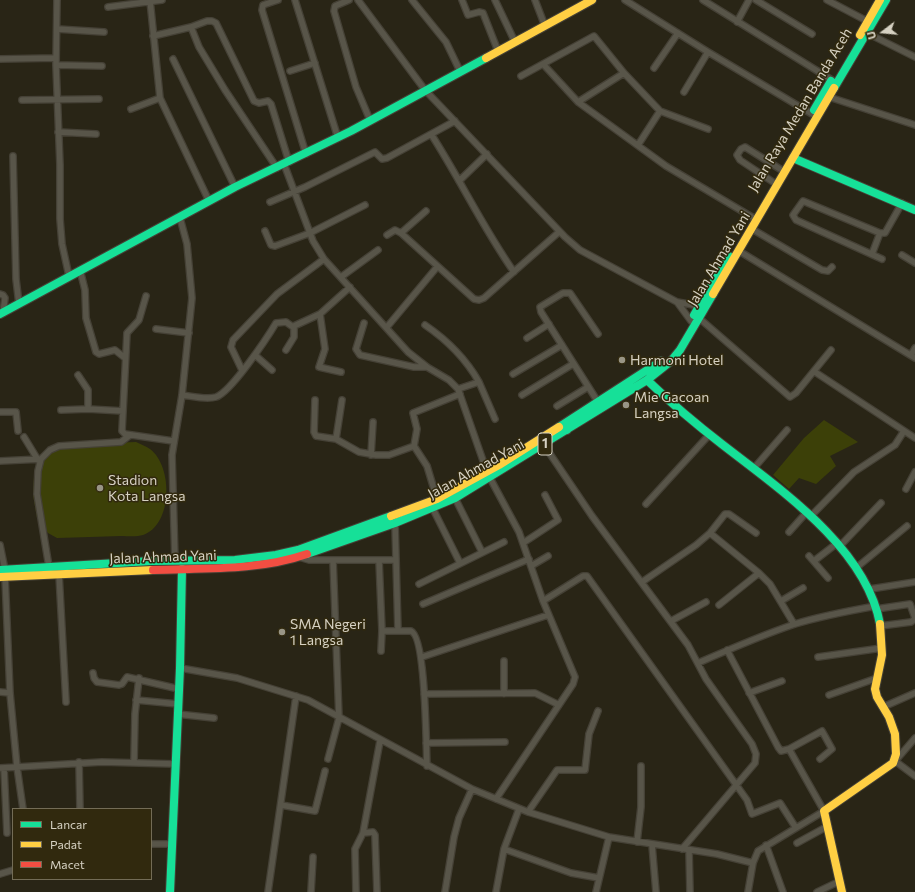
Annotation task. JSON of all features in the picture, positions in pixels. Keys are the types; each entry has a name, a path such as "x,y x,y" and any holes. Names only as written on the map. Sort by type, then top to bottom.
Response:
{"main road":[{"path":"2,313 235,187 338,138 592,0"},
{"name":"Jalan Raya Medan Banda Aceh","path":"488,475 565,428 598,402 662,360 674,348 695,320 699,306 755,218 780,169 880,0"},
{"name":"Jalan Ahmad Yani","path":"2,573 59,574 265,565 298,557 433,509 453,495 544,445 565,428 647,380 676,356 695,320 752,229 755,218 830,97 886,0"},
{"path":"793,158 902,203 915,210"},
{"path":"647,380 709,435 754,468 808,515 838,546 856,568 870,589 880,626 882,648 876,692 892,724 896,760 824,811 842,892"},
{"name":"1","path":"2,573 49,567 175,560 235,560 286,554 437,499 453,495"},
{"path":"170,892 180,668 182,569"}],"street":[{"path":"57,0 56,65 60,165 60,219 62,244 69,276"},
{"path":"108,7 162,0"},
{"path":"278,0 263,5 262,10 306,154"},
{"path":"295,0 338,138"},
{"path":"348,0 336,6 334,11 356,87 370,120"},
{"path":"358,0 425,90 559,232 580,250 677,302 695,320 790,397 796,393 815,372 832,350"},
{"path":"412,0 446,42 460,71"},
{"path":"462,0 468,14 479,12 483,13 498,51"},
{"path":"495,0 515,42"},
{"path":"535,0 544,26"},
{"path":"625,0 812,114"},
{"path":"703,0 832,80"},
{"path":"737,22 749,0"},
{"path":"756,0 812,34"},
{"path":"827,0 867,21"},
{"path":"150,1 160,98 209,201"},
{"path":"153,36 210,21 216,23 254,101 259,103 268,101 271,104 283,165 316,248 324,259 408,352 427,367 449,380 459,391 488,475 514,520 548,614 575,677 573,684 496,799"},
{"path":"191,27 199,47 225,90 283,165"},
{"path":"57,29 104,32"},
{"path":"654,68 678,33"},
{"path":"867,33 915,57"},
{"path":"521,76 594,36 624,73 660,111 708,129"},
{"path":"684,92 708,52"},
{"path":"0,58 56,58"},
{"path":"173,59 235,187"},
{"path":"290,71 315,63"},
{"path":"543,64 578,102 680,176 755,218"},
{"path":"56,65 102,66"},
{"path":"578,102 624,73"},
{"path":"830,97 915,125"},
{"path":"131,109 160,98"},
{"path":"22,100 99,99"},
{"path":"638,145 660,111"},
{"path":"270,202 295,192 376,152 384,160 454,121"},
{"path":"58,132 96,134"},
{"path":"431,134 502,255 514,272"},
{"path":"773,182 740,160 737,155 741,148 745,147 780,169"},
{"path":"459,181 487,154"},
{"path":"12,156 16,279 19,304"},
{"path":"882,259 796,220 793,215 803,201 880,233 886,233 902,203"},
{"path":"265,232 269,243 273,246 310,233 365,205"},
{"path":"401,233 426,211"},
{"path":"175,560 172,471 173,441 182,395 192,298 192,277 187,244 180,218"},
{"path":"752,229 822,270 828,271 832,267"},
{"path":"387,235 395,230 401,233 437,267 479,300 484,298 559,232"},
{"path":"872,254 880,233"},
{"path":"341,277 378,250"},
{"path":"739,251 913,357 915,348"},
{"path":"902,255 915,263"},
{"path":"242,370 230,347 233,340 277,294 324,259"},
{"path":"387,327 437,267"},
{"path":"80,270 85,290 86,318 96,352 99,354 115,350 125,358"},
{"path":"293,327 320,314 350,288"},
{"path":"598,334 576,299 567,292 540,307 541,312 598,402"},
{"path":"0,294 5,298 2,313"},
{"path":"146,296 138,322 128,332 125,358 122,432 130,435 173,441"},
{"path":"677,302 699,306"},
{"path":"320,314 325,349 319,367 341,372"},
{"path":"182,395 216,397 226,389 255,355 276,323 286,322 293,327 294,337 286,350"},
{"path":"364,323 356,349 360,355 414,368 427,367"},
{"path":"527,338 549,324"},
{"path":"425,325 443,337 464,360 479,382 495,419"},
{"path":"156,329 189,333"},
{"path":"513,374 562,345"},
{"path":"255,355 272,370"},
{"path":"522,395 573,364"},
{"path":"815,372 915,438"},
{"path":"78,375 88,390 88,409"},
{"path":"437,499 427,466 414,446 417,429 413,413 479,382"},
{"path":"557,406 588,387"},
{"path":"315,400 315,435 336,439 359,452 371,455 389,455 414,446"},
{"path":"336,439 342,400"},
{"path":"61,410 88,409 123,411"},
{"path":"0,412 16,412 18,431"},
{"path":"371,455 373,422"},
{"path":"754,468 787,430"},
{"path":"789,532 854,472 895,445 904,431"},
{"path":"0,461 39,460 50,450 59,446 121,442 130,435"},
{"path":"646,504 709,435"},
{"path":"24,437 39,460 37,494 49,567"},
{"path":"544,445 592,516 671,621 698,663 706,679 752,744 756,754 755,763 682,849"},
{"path":"906,489 915,472"},
{"path":"453,495 482,552"},
{"path":"523,543 558,520 545,495"},
{"path":"814,561 838,546 881,503"},
{"path":"433,509 460,563"},
{"path":"642,582 696,546 727,513 756,533"},
{"path":"395,523 398,631"},
{"path":"856,568 907,526"},
{"path":"710,532 770,584 794,624"},
{"path":"419,584 504,542"},
{"path":"0,545 10,693 17,767 23,808"},
{"path":"531,566 548,556"},
{"path":"809,556 828,578"},
{"path":"298,557 309,560 396,560"},
{"path":"423,604 529,559"},
{"path":"328,759 339,718 333,560"},
{"path":"379,560 382,631 381,652"},
{"path":"719,606 759,573"},
{"path":"59,574 66,702"},
{"path":"543,601 584,575 588,577 736,784 747,800 752,814 780,803 796,828"},
{"path":"870,589 915,582"},
{"path":"781,601 803,588"},
{"path":"671,621 706,602"},
{"path":"698,663 794,624 827,615 876,607 910,604 915,618 911,622 880,626"},
{"path":"422,657 548,614"},
{"path":"382,631 414,632 422,657 427,766"},
{"path":"818,657 882,648"},
{"path":"727,650 749,694 780,749 789,749 822,731 832,749 820,759"},
{"path":"504,660 504,694"},
{"path":"180,668 238,678 296,696 319,706 380,741 472,789 519,809 609,837 689,850 753,863"},
{"path":"93,673 96,682 121,685 127,676 179,689"},
{"path":"134,762 136,700 139,678"},
{"path":"830,695 877,678"},
{"path":"749,694 782,681"},
{"path":"0,692 10,693"},
{"path":"424,694 535,693 559,705"},
{"path":"883,707 915,693"},
{"path":"268,892 282,805 296,696"},
{"path":"136,700 178,704"},
{"path":"528,812 557,770 585,770 589,734 598,711"},
{"path":"177,714 214,718"},
{"path":"915,738 896,760 915,776"},
{"path":"356,892 355,849 364,833 380,741"},
{"path":"426,743 505,742"},
{"path":"748,892 753,863 758,851 824,811 789,749"},
{"path":"79,762 80,808"},
{"path":"7,833 2,768 79,762 176,764"},
{"path":"637,842 641,807 641,766"},
{"path":"282,805 315,811 325,771"},
{"path":"445,892 454,837 459,818 472,789"},
{"path":"496,892 504,850 519,809"},
{"path":"797,843 828,826"},
{"path":"364,833 372,832 376,835 377,892"},
{"path":"596,892 609,837"},
{"path":"152,844 172,844"},
{"path":"652,845 656,892"},
{"path":"766,845 783,892"},
{"path":"504,850 571,873 599,878"},
{"path":"689,850 690,892"},
{"path":"311,892 313,857"},
{"path":"0,874 12,870"},
{"path":"817,892 840,881"}],"green space":[{"path":"824,420 858,442 830,456 836,466 816,484 799,478 789,489 773,475 804,438"},
{"name":"Stadion Kota Langsa","path":"136,442 150,449 158,457 163,468 166,481 164,508 160,520 153,529 143,535 135,536 57,538 48,533 37,518 33,495 34,476 38,462 57,445"}],"traffic: fast":[{"path":"834,88 886,0"},
{"path":"0,314 235,187 351,131 486,58"},
{"path":"814,110 831,81"},
{"path":"793,158 915,210"},
{"path":"694,315 729,256"},
{"path":"307,554 395,523 455,498 647,380 671,361 680,350 713,294"},
{"path":"559,427 661,361"},
{"path":"647,380 694,422 770,481 818,523 858,570 872,596 880,624"},
{"path":"563,425 567,430"},
{"path":"0,570 151,561 235,560 276,555 298,550 391,516"},
{"path":"170,892 180,668 182,569"}],"traffic: slow":[{"path":"486,58 592,0"},
{"path":"860,35 880,0"},
{"path":"713,294 834,88"},
{"path":"391,516 437,499 499,465 559,427"},
{"path":"0,577 153,570"},
{"path":"842,892 824,811 893,763 896,754 895,734 889,717 877,697 875,689 882,655 880,624"}],"traffic: jam":[{"path":"153,570 231,568 269,563 307,554"}],"place":[{"name":"Harmoni Hotel","path":"622,360"},
{"name":"Mie Gacoan Langsa","path":"626,405"},
{"name":"Stadion Kota Langsa","path":"100,488"},
{"name":"SMA Negeri 1 Langsa","path":"282,632"}]}
